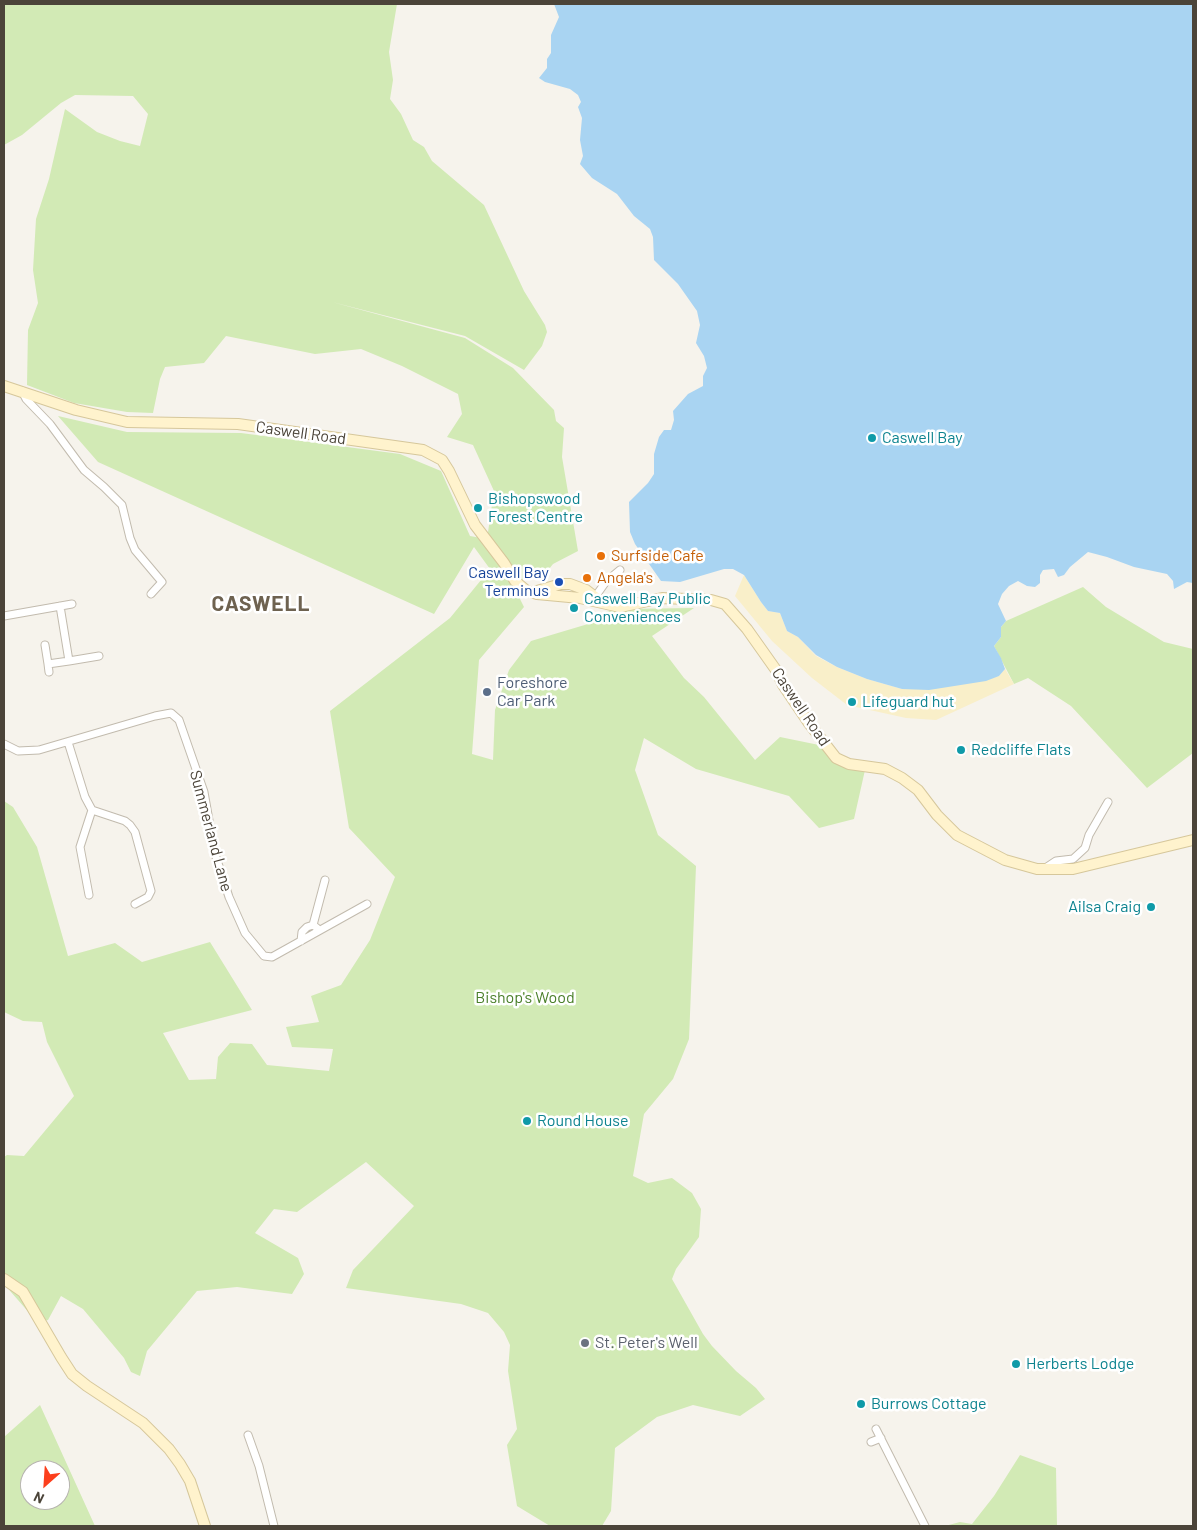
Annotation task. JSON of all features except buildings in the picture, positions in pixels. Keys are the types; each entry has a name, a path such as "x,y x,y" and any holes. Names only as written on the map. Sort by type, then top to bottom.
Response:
{"street":[{"name":"Caswell Road","path":"4,386 76,410 128,422 238,424 423,450 442,460 475,525 504,563 515,581 527,591 538,594 580,598 606,605 624,607 662,598 711,600 725,604 747,629 772,664 783,685 808,722 836,758 850,764 874,767 894,773 918,790 936,815 957,835 1005,860 1037,869 1073,869 1193,840"},
{"path":"21,391 26,399 50,424 84,470 122,505 135,550 162,582 151,594"},
{"path":"595,597 606,581 620,570"},
{"path":"527,591 570,584 579,586 606,605"},
{"path":"4,616 72,604"},
{"path":"60,606 69,661"},
{"path":"45,646 49,668 69,661 98,656"},
{"name":"Summerland Lane","path":"4,744 18,751 39,750 171,713 179,720 204,792 215,854 229,896 245,933 264,956 272,957 367,904"},
{"path":"68,742 85,797 92,810 125,821 135,832 151,891 148,898 135,904"},
{"path":"1044,869 1056,861 1073,859 1085,848 1089,835 1108,802"},
{"path":"89,895 80,847 92,810"},
{"name":"Summerland Lane","path":"301,941 302,932 307,927 313,925 326,880"},
{"path":"313,925 322,930"},
{"path":"4,1279 23,1292 72,1374 143,1423 169,1449 190,1481 205,1526"},
{"path":"876,1429 925,1526"},
{"path":"248,1435 259,1466 274,1526"},
{"path":"871,1442 881,1438"}],"green space":[{"name":"Bishop's Wood","path":"4,4 397,4 389,52 393,80 390,99 401,114 413,140 424,147 432,161 484,205 524,291 545,325 547,332 542,346 524,370 465,336 332,302 465,338 513,368 554,410 556,421 564,428 562,457 578,551 553,564 545,574 532,575 513,585 524,607 479,660 472,754 493,760 495,710 509,670 531,641 588,624 600,613 620,609 694,608 652,636 684,678 704,697 755,760 780,737 819,745 832,760 865,770 854,819 819,828 789,796 696,769 644,738 635,770 658,835 696,866 689,1039 673,1079 644,1114 633,1176 648,1183 672,1178 692,1193 701,1209 699,1237 676,1269 672,1279 703,1334 712,1346 765,1399 740,1416 693,1405 657,1417 615,1448 611,1511 602,1526 550,1526 517,1506 507,1445 517,1429 508,1371 510,1345 504,1332 488,1313 461,1304 346,1288 353,1270 414,1206 366,1162 297,1212 274,1209 255,1233 298,1258 304,1274 292,1294 237,1287 197,1291 147,1351 140,1376 131,1372 124,1358 83,1309 61,1296 48,1320 38,1323 4,1284 4,1157 7,1155 24,1156 74,1096 47,1042 42,1022 23,1021 4,1012 4,801 13,807 37,847 68,956 115,943 142,962 210,942 252,1010 163,1033 189,1080 216,1079 218,1057 230,1043 252,1044 267,1065 329,1071 333,1049 292,1047 286,1027 319,1022 311,996 341,985 370,940 395,877 349,828 330,711 450,618 490,569 474,547 434,614 98,462 58,416 127,432 241,433 400,454 441,471 470,536 487,539 494,491 473,445 447,437 462,414 458,394 402,366 361,349 315,354 226,336 204,363 165,367 160,379 153,413 127,412 74,403 27,385 28,330 38,303 33,270 36,219 49,179 65,109 97,132 140,146 148,114 133,96 75,95 61,103 22,135 4,145"},
{"path":"1083,587 1106,607 1164,642 1193,649 1193,753 1147,788 1071,706 1028,678 1014,684 994,646 1001,637 1001,627 1006,621"},
{"path":"40,1405 65,1460 20,1460 20,1510 70,1510 70,1471 95,1526 4,1526 4,1437"},
{"path":"1020,1455 1056,1468 1057,1526 945,1526 960,1522 972,1524 994,1496"}],"sand":[{"path":"744,575 768,611 780,613 787,631 798,637 816,656 837,667 867,679 902,689 999,676 1005,669 1014,684 936,720 906,718 847,705 812,678 772,641 735,596"}],"water":[{"path":"554,4 1193,4 1193,583 1187,582 1174,589 1173,581 1167,574 1134,567 1088,552 1070,567 1064,575 1058,577 1054,569 1043,570 1040,575 1040,583 1035,587 1027,586 1018,581 1009,586 1002,594 998,604 1006,621 1001,627 1001,637 994,646 1005,669 999,676 986,681 929,690 902,689 867,679 837,667 816,655 798,637 787,631 780,613 768,611 744,575 733,569 724,569 680,582 661,581 635,544 630,532 629,502 648,483 654,474 654,454 659,437 664,430 671,430 674,420 673,411 688,394 703,386 703,376 707,368 704,356 696,343 700,325 697,311 678,284 654,260 653,237 650,229 634,216 617,194 592,178 580,164 583,156 580,140 582,118 578,107 581,102 578,95 570,89 545,82 539,78 547,68 547,59 551,53 551,35 559,17"}],"place":[{"name":"Caswell Bay","path":"872,438"},
{"name":"Bishopswood Forest Centre","path":"478,508"},
{"name":"Surfside Cafe","path":"601,556"},
{"name":"Angela's","path":"587,578"},
{"name":"Caswell Bay Terminus","path":"559,582"},
{"name":"Caswell Bay Public Conveniences","path":"574,608"},
{"name":"Foreshore Car Park","path":"487,692"},
{"name":"Lifeguard hut","path":"852,702"},
{"name":"Redcliffe Flats","path":"961,750"},
{"name":"Ailsa Craig","path":"1151,907"},
{"name":"Round House","path":"527,1121"},
{"name":"St. Peter's Well","path":"585,1343"},
{"name":"Herberts Lodge","path":"1016,1364"},
{"name":"Burrows Cottage","path":"861,1404"}],"district":[{"name":"CASWELL","path":"261,604"}]}
